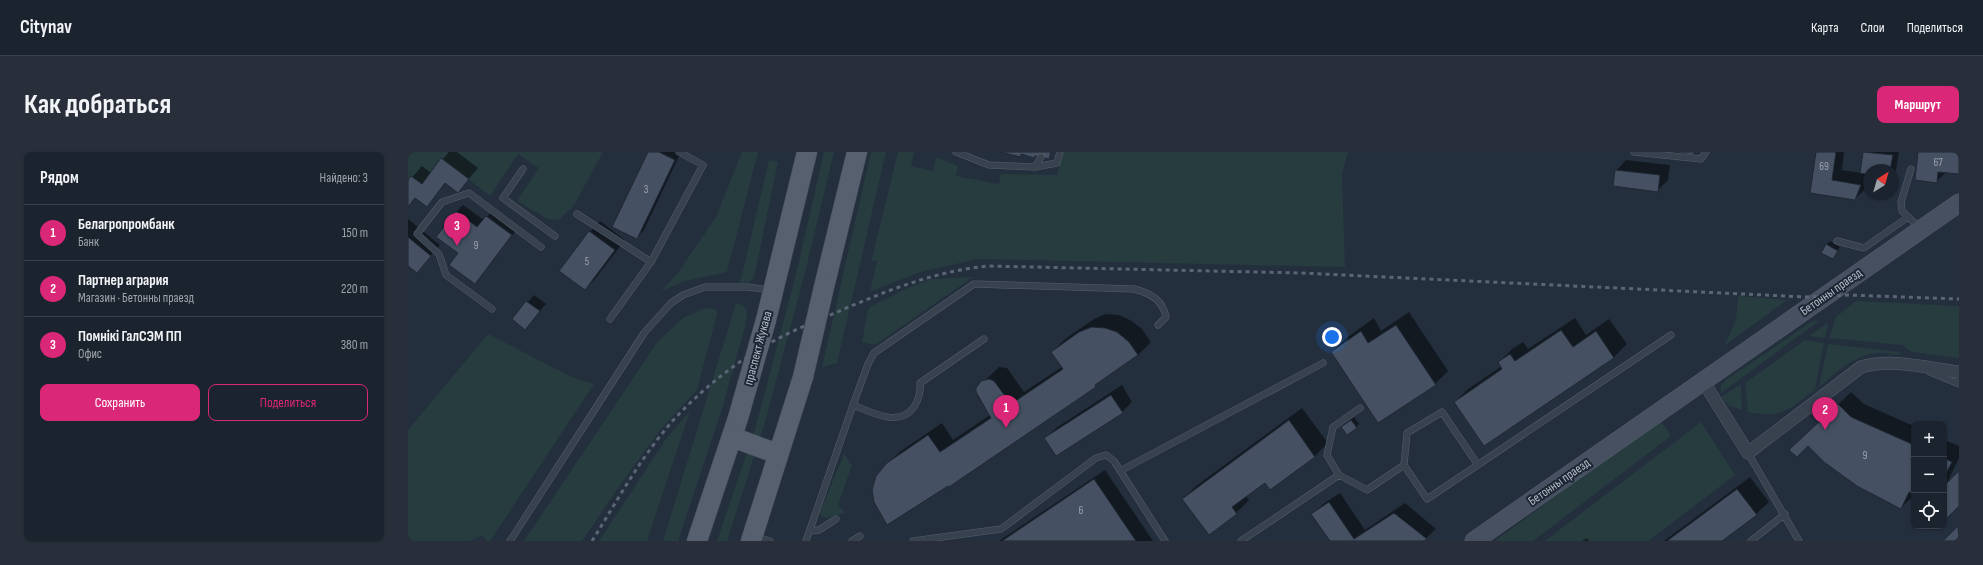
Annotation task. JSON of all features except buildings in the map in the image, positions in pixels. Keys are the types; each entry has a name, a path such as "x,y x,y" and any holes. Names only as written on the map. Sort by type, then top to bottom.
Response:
{"main road":[{"name":"праспект Жукава","path":"698,541 738,418 766,320 807,152"},
{"path":"758,540 778,454 803,377 857,152"},
{"path":"732,437 778,454"}],"street":[{"name":"Бетонны праезд","path":"1474,541 1959,203"},
{"path":"1703,381 1748,453 1861,367 1873,363 1888,363 1959,372"}],"lane":[{"path":"610,320 651,262 703,165 680,152"},
{"path":"956,152 988,165 1035,167 1057,163 1060,152"},
{"path":"1634,152 1701,158 1706,152"},
{"path":"1035,167 1041,157"},
{"path":"523,169 503,198 556,236"},
{"path":"1911,169 1901,202 1902,211 1921,229"},
{"path":"492,309 446,275 439,254 417,234 442,202 469,193 541,247"},
{"path":"577,214 651,262"},
{"path":"1837,241 1864,248 1908,217"},
{"path":"806,541 852,405 868,364 874,353 974,284 1134,289 1147,292 1154,296 1165,309 1166,317 1158,325"},
{"path":"510,541 644,334 671,303 683,295 705,287 748,287 773,290"},
{"path":"1478,465 1442,412 1407,433 1404,465 1427,499 1478,465 1671,335"},
{"path":"852,405 890,418 902,416 908,413 920,396 920,383 984,339"},
{"path":"1120,471 1323,363"},
{"path":"1916,366 1959,384"},
{"path":"1360,408 1333,427 1327,455 1339,475 1367,490 1404,465"},
{"path":"1748,453 1785,514 1799,541"},
{"path":"913,541 1001,529 1096,458 1106,455 1114,461 1165,541"},
{"path":"1241,541 1339,475"},
{"path":"1751,541 1785,514"},
{"path":"810,531 819,530 836,519"},
{"path":"852,541 860,536"}],"green space":[{"path":"408,152 603,152 573,207 558,220 548,219 517,201 539,168 518,154 490,196 441,158 422,184 411,176 408,180"},
{"path":"742,152 758,152 727,272 685,281 661,291 677,274 716,217"},
{"path":"824,152 834,152 804,277 763,429 727,541 717,541 756,426 796,274"},
{"path":"871,152 886,152 837,363 822,367"},
{"path":"898,152 914,152 911,166 933,171 936,157 958,166 956,176 999,184 1001,174 1057,175 1063,152 1348,152 1342,174 1345,267 978,259 920,272 870,292 877,260 871,262"},
{"path":"769,160 778,162 754,278 749,282 740,283"},
{"path":"973,277 875,345 862,342 868,309 872,306 905,289 932,279"},
{"path":"1738,296 1787,300 1724,346 1736,320"},
{"path":"1856,301 1959,306 1959,358 1912,352 1902,345 1829,338 1836,317"},
{"path":"736,303 743,305 747,311 745,327 722,409 678,541 663,541"},
{"path":"705,308 716,309 717,314 697,390 661,429 582,541 524,541 658,341 683,318"},
{"path":"1813,321 1819,321 1721,393 1721,386 1726,380"},
{"path":"1828,323 1825,338 1809,336"},
{"path":"488,334 572,377 594,384 490,541 487,541 482,535 470,541 408,541 408,430"},
{"path":"1805,340 1824,343 1815,390 1791,408 1784,411 1769,414 1748,412 1745,383"},
{"path":"1828,344 1900,352 1899,355 1880,353 1869,354 1861,357 1839,371 1819,387"},
{"path":"1741,384 1742,410 1730,406 1721,397"},
{"path":"690,411 647,541 599,541 666,439"},
{"path":"1660,419 1671,436 1533,541 1495,541"},
{"path":"1701,422 1735,475 1648,541 1545,541"},
{"path":"844,454 852,465 838,505 845,513 826,518 822,516 820,512"}],"railway":[{"path":"592,541 632,475 666,428 702,392 741,361 783,336 862,302 914,282 969,268 988,266 1301,273 1806,297 1848,295 1959,299"}],"place":[{"name":"Помнікі ГалСЭМ ПП","path":"457,246"},
{"name":"Белагропромбанк","path":"1006,428"},
{"name":"Партнер агрария","path":"1825,430"}]}
